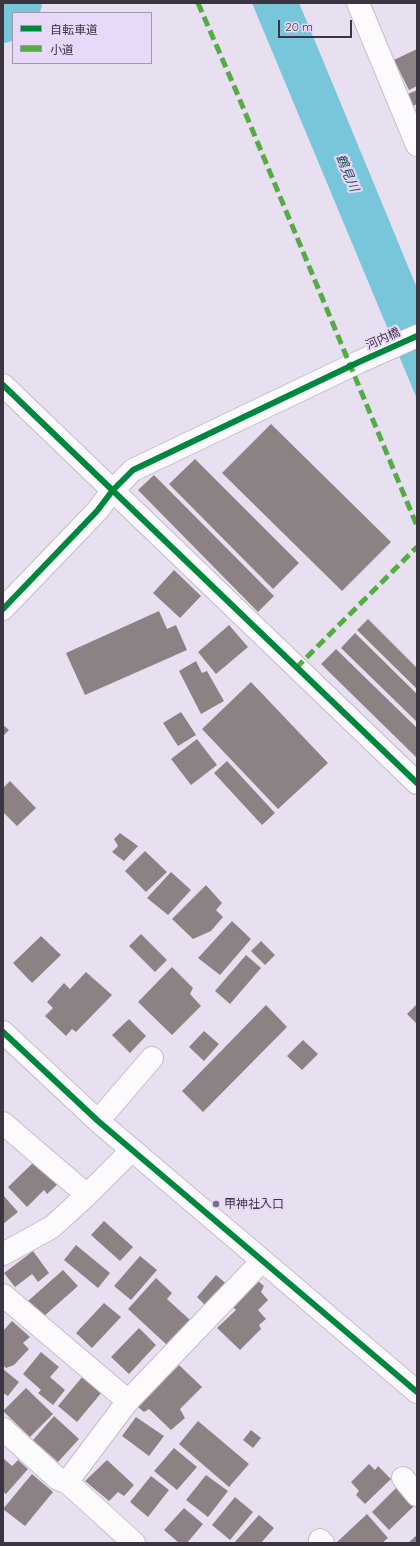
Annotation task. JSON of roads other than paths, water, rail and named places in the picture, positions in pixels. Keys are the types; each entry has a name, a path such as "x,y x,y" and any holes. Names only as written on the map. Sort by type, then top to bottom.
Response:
{"street":[{"path":"358,3 417,145"},
{"name":"河内橋","path":"3,609 97,511 113,490 133,470 359,362 417,336"},
{"path":"3,385 417,783"},
{"path":"3,1032 98,1121 262,1262 417,1392"},
{"path":"98,1121 152,1058"},
{"path":"3,1124 87,1195"},
{"path":"3,1254 52,1227 87,1195 132,1150"},
{"path":"67,1482 128,1401 262,1262"},
{"path":"3,1295 128,1401"},
{"path":"3,1429 58,1479 67,1482 134,1543"},
{"path":"402,1478 417,1495"}],"water":[{"name":"鶴見川","path":"252,3 299,3 310,29 417,288 417,399"}],"waterway":[{"path":"3,21 20,3"}],"place":[{"name":"甲神社入口","path":"216,1204"}]}
